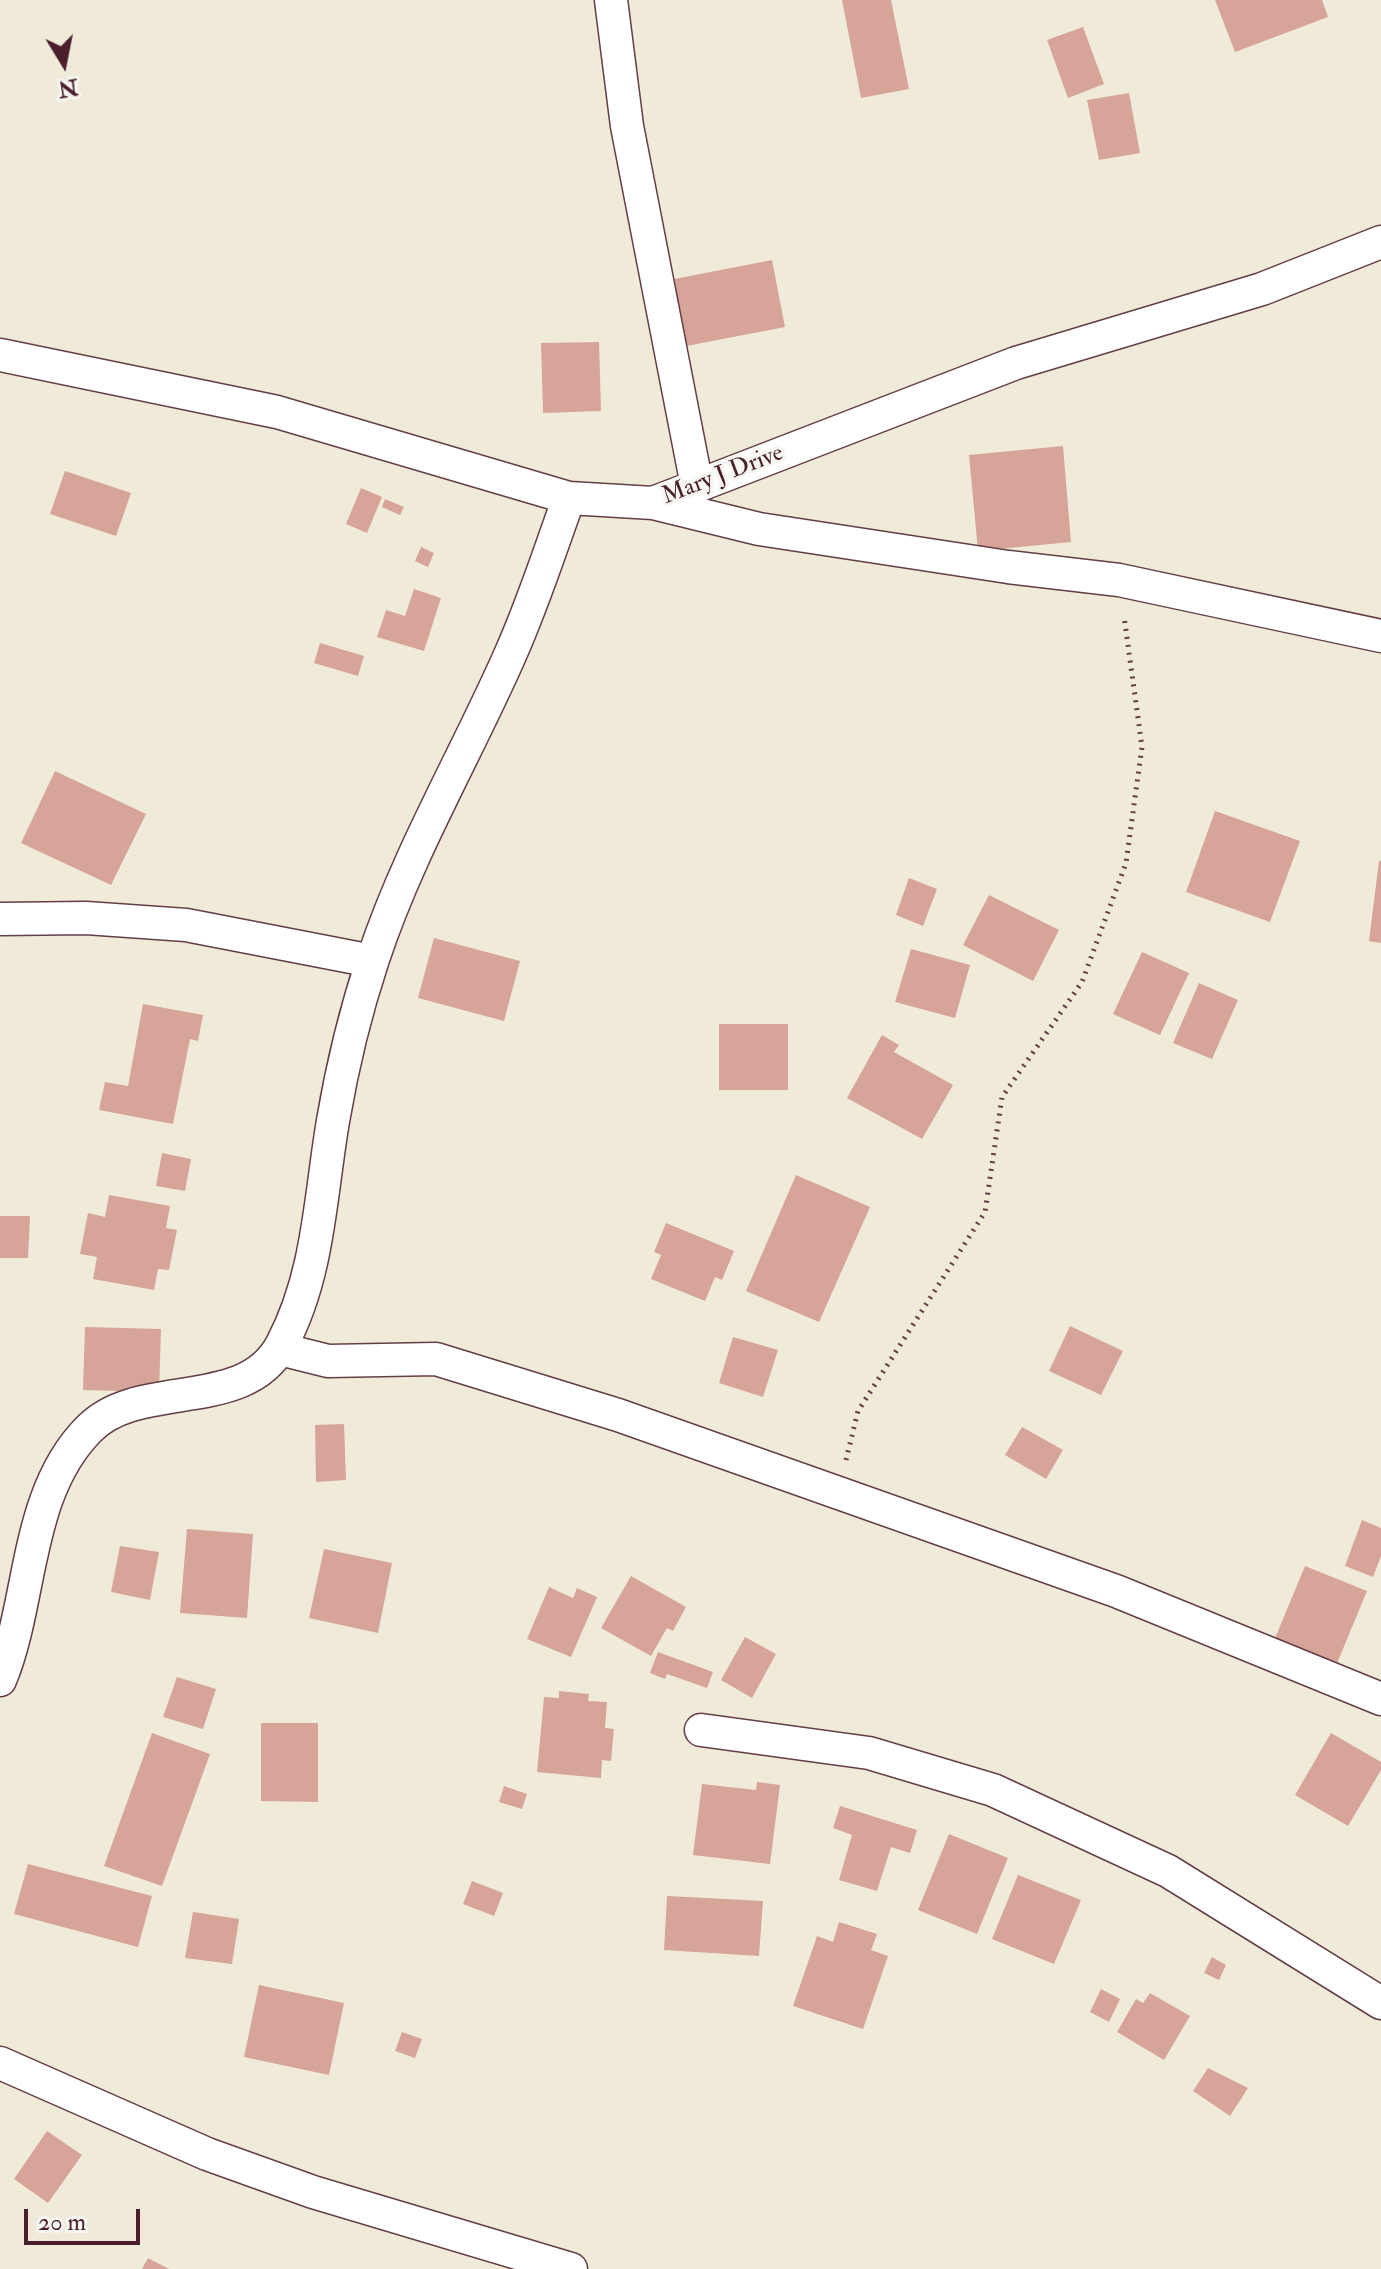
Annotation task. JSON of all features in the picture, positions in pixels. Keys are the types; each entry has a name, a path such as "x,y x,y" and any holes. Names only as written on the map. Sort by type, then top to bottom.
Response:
{"street":[{"path":"611,0 627,126 697,486"},
{"name":"Mary J Drive","path":"0,355 277,412 569,498 653,503 1016,363 1262,289 1381,242"},
{"path":"0,1680 10,1656 29,1561 54,1485 79,1441 92,1425 112,1412 220,1387 252,1375 280,1349 298,1310 314,1260 334,1119 372,961 446,785 510,654 569,498"},
{"path":"653,503 759,529 1008,567 1119,580 1381,636"},
{"path":"0,919 86,918 186,925 372,961"},
{"path":"280,1349 328,1361 415,1358 458,1365 715,1447 1116,1591 1381,1699"},
{"path":"701,1730 869,1753 993,1790 1168,1871 1381,2003"},
{"path":"0,2063 207,2154 327,2196 571,2269"}],"path":[{"path":"839,1493 858,1411 985,1212 1002,1097 1082,982 1126,863 1142,747 1119,580"}],"building":[{"path":"842,0 891,0 909,89 861,98"},
{"path":"1215,0 1322,0 1328,17 1235,52"},
{"path":"1083,27 1104,84 1068,98 1047,40"},
{"path":"1129,93 1140,153 1099,160 1087,100"},
{"path":"772,260 785,327 676,348 664,281"},
{"path":"599,342 601,411 543,413 541,343"},
{"path":"1063,446 1071,542 978,551 969,455"},
{"path":"65,471 131,493 116,536 50,514"},
{"path":"361,488 382,497 367,533 346,524"},
{"path":"385,499 404,507 400,515 382,507"},
{"path":"421,547 434,553 428,567 415,561"},
{"path":"414,589 441,598 424,651 377,637 386,610 405,616"},
{"path":"320,643 364,656 358,676 314,663"},
{"path":"55,771 146,814 111,885 21,843"},
{"path":"1215,811 1300,841 1270,922 1186,892"},
{"path":"1381,861 1381,943 1369,941"},
{"path":"909,878 937,889 923,926 896,915"},
{"path":"989,895 1059,930 1033,981 963,945"},
{"path":"434,938 520,961 504,1021 418,998"},
{"path":"911,949 970,965 955,1018 895,1002"},
{"path":"1142,952 1189,973 1160,1035 1113,1014"},
{"path":"1199,983 1238,1000 1212,1059 1173,1043"},
{"path":"143,1004 203,1015 198,1041 190,1039 173,1124 99,1110 105,1082 128,1086"},
{"path":"719,1024 788,1024 788,1090 719,1090"},
{"path":"882,1035 899,1045 894,1052 953,1085 922,1139 847,1098"},
{"path":"162,1153 191,1159 185,1191 156,1186"},
{"path":"796,1175 870,1207 819,1322 746,1291"},
{"path":"109,1195 170,1206 166,1228 177,1230 169,1270 158,1269 154,1290 93,1279 97,1257 80,1254 88,1213 105,1217"},
{"path":"0,1216 30,1216 28,1258 0,1258"},
{"path":"666,1223 734,1251 722,1280 715,1277 705,1301 651,1279 661,1255 654,1252"},
{"path":"1070,1326 1123,1351 1101,1395 1049,1371"},
{"path":"85,1327 161,1329 159,1392 83,1390"},
{"path":"733,1337 778,1350 763,1397 719,1383"},
{"path":"344,1424 346,1480 316,1482 315,1425"},
{"path":"1022,1427 1063,1450 1046,1479 1005,1455"},
{"path":"1362,1520 1381,1528 1381,1556 1373,1577 1345,1566"},
{"path":"187,1529 253,1534 247,1618 180,1613"},
{"path":"120,1546 159,1552 150,1600 111,1592"},
{"path":"324,1549 392,1563 378,1633 309,1618"},
{"path":"1305,1566 1367,1591 1335,1668 1273,1643"},
{"path":"631,1576 686,1607 673,1631 667,1628 651,1656 601,1628"},
{"path":"549,1587 573,1598 577,1588 597,1597 571,1657 527,1639"},
{"path":"745,1637 776,1654 752,1698 721,1680"},
{"path":"658,1652 713,1672 707,1688 667,1674 665,1679 650,1673"},
{"path":"177,1677 216,1689 203,1729 163,1717"},
{"path":"559,1691 589,1694 588,1701 607,1702 605,1728 614,1729 611,1761 602,1760 601,1778 537,1772 544,1697 559,1698"},
{"path":"261,1723 318,1723 318,1802 261,1801"},
{"path":"152,1733 210,1754 162,1886 104,1866"},
{"path":"1331,1733 1381,1762 1381,1770 1348,1826 1295,1795"},
{"path":"757,1782 780,1785 770,1864 693,1855 702,1784 756,1790"},
{"path":"504,1786 527,1794 522,1809 499,1802"},
{"path":"840,1806 917,1830 910,1853 891,1847 877,1891 839,1880 852,1835 833,1828"},
{"path":"949,1834 1008,1858 977,1934 918,1910"},
{"path":"28,1864 152,1896 138,1947 14,1914"},
{"path":"1018,1875 1081,1900 1054,1964 992,1939"},
{"path":"472,1881 503,1893 494,1916 463,1904"},
{"path":"667,1896 763,1901 759,1956 664,1950"},
{"path":"193,1912 239,1919 232,1964 185,1958"},
{"path":"839,1922 877,1934 871,1950 888,1956 863,2029 793,2006 817,1936 833,1942"},
{"path":"1212,1957 1226,1965 1219,1980 1204,1973"},
{"path":"259,1985 344,2003 329,2075 244,2057"},
{"path":"1101,1989 1120,1999 1109,2022 1090,2012"},
{"path":"1150,1993 1190,2016 1164,2060 1117,2032 1136,1999 1143,2003"},
{"path":"402,2032 422,2039 415,2058 395,2051"},
{"path":"1208,2068 1248,2088 1230,2116 1193,2091"},
{"path":"47,2131 82,2155 48,2203 14,2179"},
{"path":"148,2258 169,2269 142,2269"}]}
